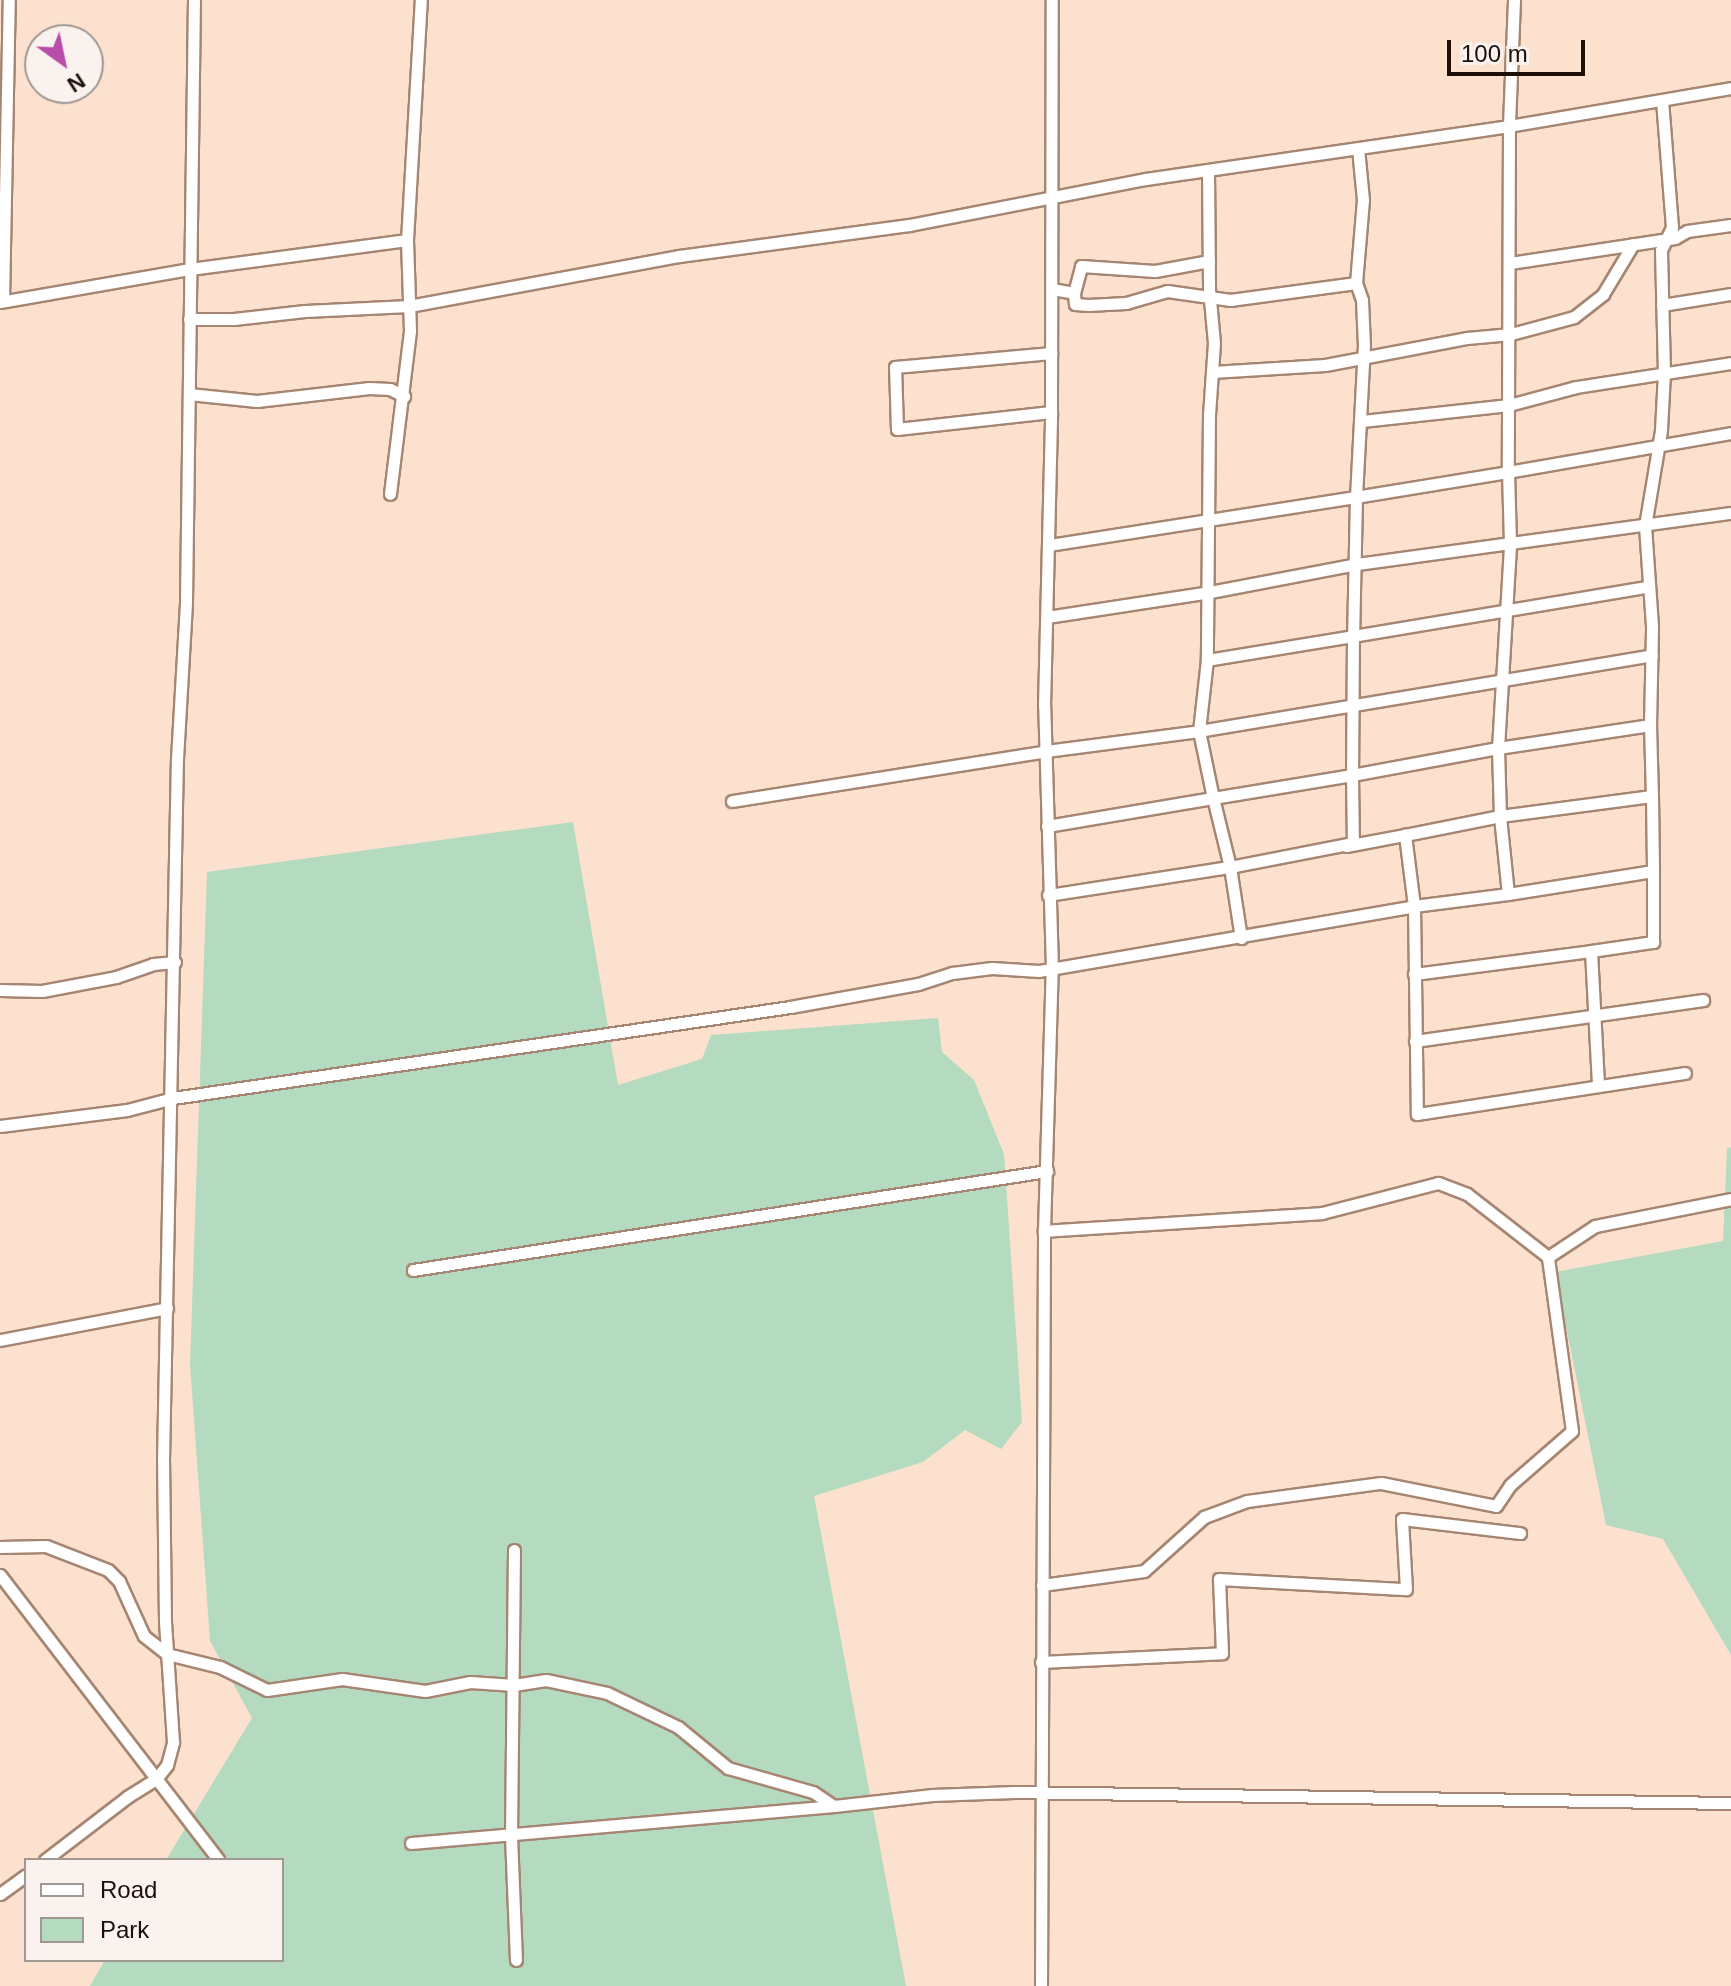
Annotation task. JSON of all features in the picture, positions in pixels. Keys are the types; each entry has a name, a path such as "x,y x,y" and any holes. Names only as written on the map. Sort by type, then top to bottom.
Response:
{"street":[{"path":"9,0 2,302 190,269 407,240"},
{"path":"48,1858 127,1797 156,1779 167,1765 173,1742 167,1654 163,1460 173,1098 177,759 186,619 194,0"},
{"path":"390,494 404,396 409,306 407,240 421,0"},
{"path":"1041,1986 1039,1795 1044,1231 1052,968 1044,706 1051,412 1052,0"},
{"path":"1508,894 1500,816 1498,748 1510,543 1509,126 1514,0"},
{"path":"189,319 234,319 305,311 409,306 679,256 909,225 1052,194 1509,126 1731,88"},
{"path":"1414,974 1653,942 1652,655 1645,526 1661,430 1664,373 1661,250 1672,227 1662,100"},
{"path":"1230,867 1353,843 1356,497 1364,357 1362,300 1356,283 1363,200 1358,148"},
{"path":"1208,170 1212,372 1208,518 1210,592 1199,731 1230,867 1241,938"},
{"path":"1510,263 1666,239 1687,231 1731,225"},
{"path":"1212,372 1325,365 1467,338 1511,334 1574,317 1603,294 1633,244"},
{"path":"1209,261 1155,271 1081,266 1074,293 1075,304 1126,303 1167,291 1260,299 1356,283"},
{"path":"1052,289 1074,293"},
{"path":"1662,305 1731,294"},
{"path":"1051,353 895,367 897,429 1051,412"},
{"path":"1362,421 1509,405 1576,387 1731,363"},
{"path":"189,394 257,401 369,388 390,389 404,396"},
{"path":"1049,545 1731,433"},
{"path":"1047,617 1210,592 1357,564 1731,513"},
{"path":"1207,660 1504,608 1647,587"},
{"path":"732,801 1046,751 1199,731 1652,655"},
{"path":"1047,826 1498,748 1650,725"},
{"path":"1048,895 1230,867 1500,816 1652,796"},
{"path":"1405,835 1414,906 1417,1114 1685,1073"},
{"path":"0,1126 127,1110 173,1098 790,1007 918,984 952,973 1052,968 1414,906 1653,871"},
{"path":"1591,951 1598,1086"},
{"path":"0,990 42,991 116,977 153,964 175,962"},
{"path":"1415,1041 1703,1000"},
{"path":"413,1270 1047,1171"},
{"path":"1042,1585 1144,1571 1204,1517 1247,1501 1381,1483 1496,1506 1510,1485 1572,1431 1548,1257 1467,1194 1438,1183 1322,1213 1044,1231"},
{"path":"1548,1257 1595,1226 1731,1199"},
{"path":"0,1340 167,1308"},
{"path":"1041,1662 1222,1653 1219,1579 1406,1589 1402,1519 1520,1533"},
{"path":"0,1547 46,1546 108,1570 119,1581 144,1636 167,1654 220,1667 267,1690 342,1679 425,1691 470,1682 514,1685 546,1680 607,1693 678,1727 728,1768 813,1792 834,1806"},
{"path":"514,1550 511,1836 516,1960"},
{"path":"0,1575 217,1858"},
{"path":"411,1843 880,1804 932,1795 1731,1803"},
{"path":"0,1894 24,1876"}],"green space":[{"path":"573,822 618,1085 702,1059 711,1035 938,1018 942,1052 974,1080 1004,1154 1022,1422 1001,1449 965,1430 923,1462 814,1496 906,1986 90,1986 104,1962 284,1962 284,1858 167,1858 252,1718 210,1641 190,1364 207,872"},
{"path":"1731,1147 1731,1655 1663,1539 1606,1525 1555,1272 1723,1241 1727,1149"}]}
